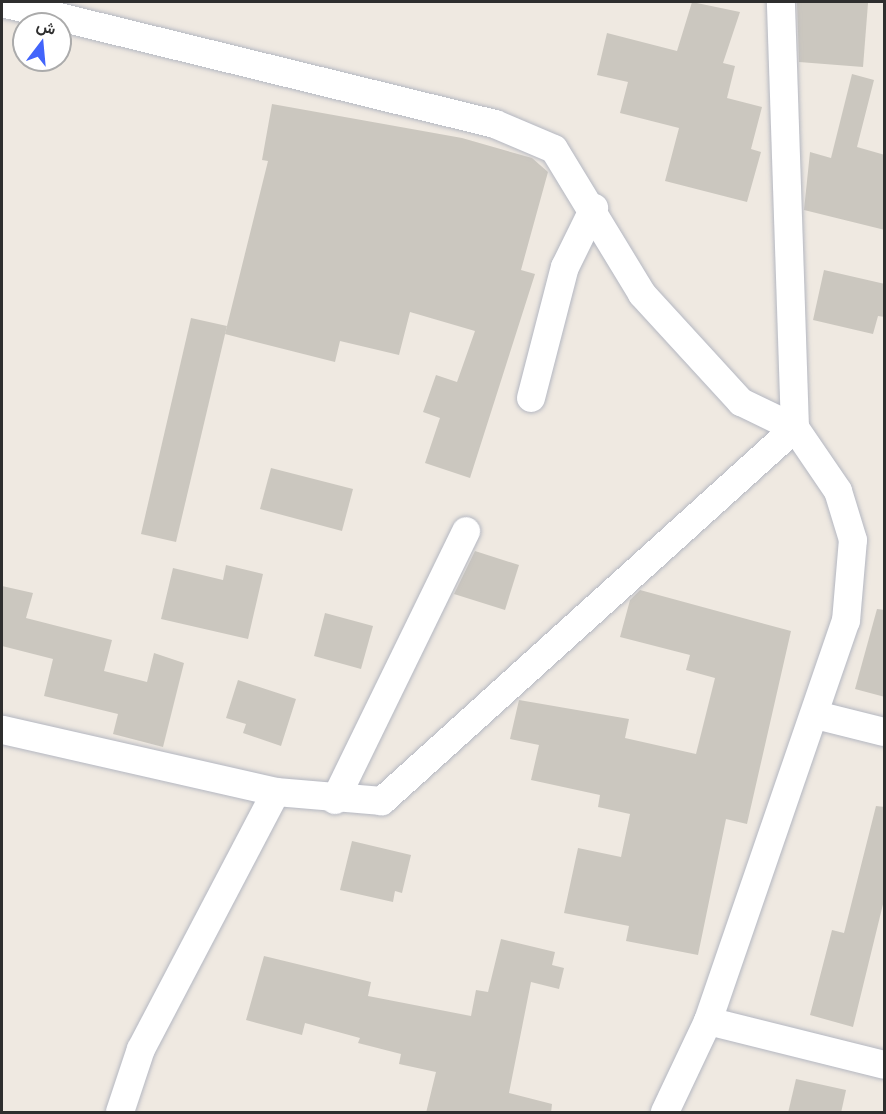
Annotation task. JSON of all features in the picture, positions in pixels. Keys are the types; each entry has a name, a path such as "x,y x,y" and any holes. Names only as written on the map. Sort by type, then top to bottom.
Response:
{"street":[{"path":"2,730 276,792 335,800 382,801 397,792 795,428 781,2"},
{"path":"2,3 495,124 554,149 594,208 642,294 741,402 795,428 838,491 853,540 846,621 816,715 708,1021 665,1113"},
{"path":"531,398 565,267 594,208"},
{"path":"335,800 466,531"},
{"path":"816,715 885,732"},
{"path":"120,1113 141,1049 276,792"},
{"path":"708,1021 885,1065"}],"building":[{"path":"692,2 740,12 723,63 735,66 727,98 762,107 751,149 761,152 747,202 665,181 679,128 620,113 628,82 597,75 607,33 677,51"},
{"path":"797,2 868,3 863,67 799,62"},
{"path":"852,74 874,80 857,147 885,155 885,230 804,210 810,152 831,158"},
{"path":"272,104 462,138 532,158 548,172 521,270 535,274 470,478 425,463 440,418 423,412 436,375 457,382 475,331 410,312 399,355 340,341 335,362 225,334 268,161 262,160"},
{"path":"824,270 885,284 885,317 878,316 873,334 813,320"},
{"path":"191,318 227,326 176,542 141,534"},
{"path":"271,468 353,489 342,531 260,509"},
{"path":"475,551 519,565 505,610 454,594"},
{"path":"226,565 263,574 248,639 161,619 173,568 223,580"},
{"path":"2,586 33,593 26,618 112,640 104,671 147,682 154,653 184,663 163,747 113,734 118,714 44,696 53,659 2,646"},
{"path":"640,590 791,631 747,824 726,819 698,955 626,941 629,926 564,913 578,848 621,857 630,814 598,807 600,795 531,780 539,745 510,739 519,700 629,719 625,738 696,754 715,678 686,670 690,655 620,637 630,600"},
{"path":"877,609 885,610 885,697 855,689"},
{"path":"325,613 373,626 361,669 314,656"},
{"path":"238,680 296,699 281,746 243,733 246,724 226,718"},
{"path":"876,806 885,807 885,896 853,1027 810,1015 832,930 844,933"},
{"path":"352,841 411,855 402,893 395,891 393,902 340,890"},
{"path":"501,939 555,952 552,965 564,968 559,989 531,982 509,1093 552,1104 551,1113 426,1113 436,1072 399,1064 401,1054 358,1043 360,1038 305,1023 302,1035 246,1020 264,956 371,982 368,996 471,1016 476,990 488,992"},
{"path":"796,1079 846,1090 841,1113 788,1113"}]}
